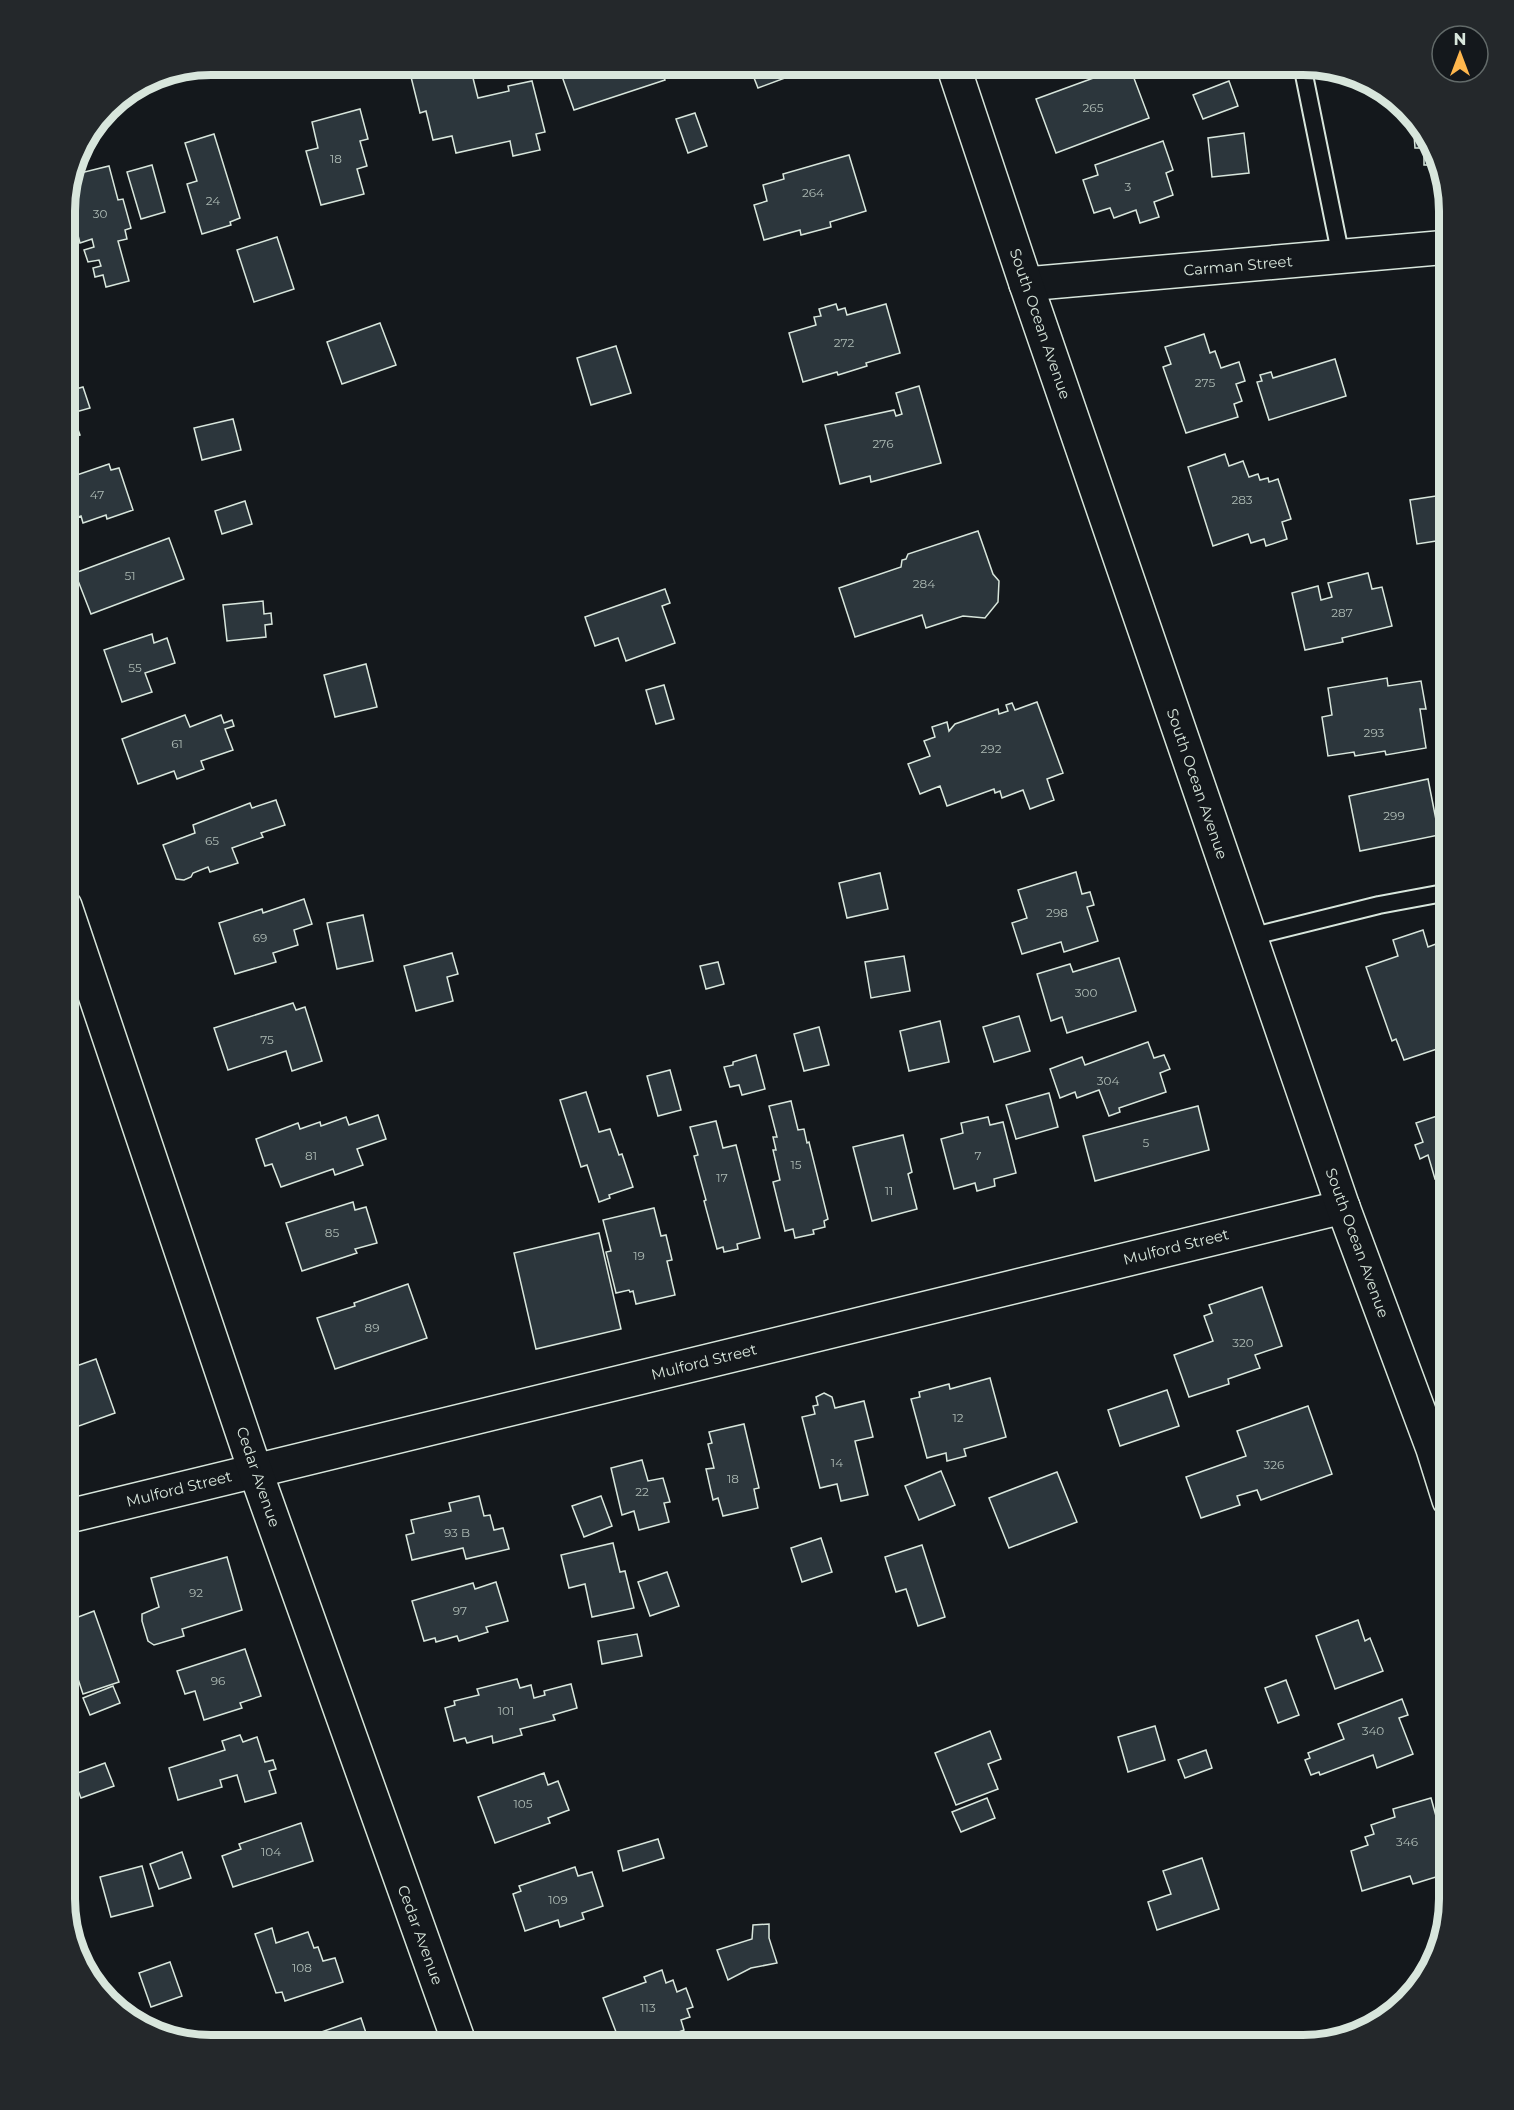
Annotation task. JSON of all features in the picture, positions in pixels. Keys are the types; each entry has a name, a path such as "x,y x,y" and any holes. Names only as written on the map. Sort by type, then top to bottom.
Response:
{"street":[{"name":"South Ocean Avenue","path":"956,75 1342,1207 1439,1443"},
{"name":"Carman Street","path":"1026,284 1439,248"},
{"name":"Cedar Avenue","path":"75,936 255,1470 456,2035"},
{"name":"Mulford Street","path":"75,1515 1342,1207"}],"lane":[{"path":"1304,75 1341,257"},
{"path":"1250,937 1379,905 1439,894"}],"building":[{"path":"410,75 472,75 478,98 509,91 508,86 532,81 545,132 536,134 540,150 513,156 510,141 456,153 452,136 433,140 426,111 420,113"},
{"path":"562,75 663,75 665,80 574,110"},
{"path":"753,75 793,75 758,88"},
{"path":"1102,75 1133,75 1149,118 1056,153 1036,99"},
{"path":"1229,81 1238,106 1203,119 1193,95"},
{"path":"360,109 368,139 360,141 367,166 357,169 364,194 321,205 306,151 318,148 312,122"},
{"path":"695,113 707,146 688,153 676,119"},
{"path":"1414,132 1424,148 1415,148"},
{"path":"1244,133 1249,173 1212,177 1208,138"},
{"path":"214,134 240,218 230,222 231,225 202,234 187,184 197,181 185,143"},
{"path":"1163,141 1173,170 1166,173 1173,195 1154,202 1159,217 1140,223 1136,210 1114,218 1110,208 1094,213 1083,180 1098,175 1095,165"},
{"path":"1424,149 1431,165 1424,165"},
{"path":"849,155 866,211 830,222 831,227 801,235 800,230 764,240 754,205 767,201 763,185 784,179 783,174"},
{"path":"152,165 165,212 141,219 127,172"},
{"path":"109,166 118,200 123,199 131,228 125,230 127,239 118,241 129,281 106,287 103,275 95,277 93,268 101,266 99,260 88,262 84,250 94,247 92,239 80,243 75,224 75,202 81,173"},
{"path":"277,237 294,289 254,302 237,250"},
{"path":"836,304 838,310 845,308 847,315 886,304 900,353 866,363 867,366 838,375 837,372 803,382 789,333 816,325 814,317 821,316 819,309"},
{"path":"380,323 396,365 342,384 327,342"},
{"path":"1204,334 1210,353 1215,351 1221,368 1239,362 1245,381 1236,384 1242,401 1234,404 1238,417 1186,433 1163,367 1171,364 1165,347"},
{"path":"616,346 631,393 591,405 577,358"},
{"path":"1335,359 1346,396 1269,420 1257,382 1262,381 1260,375 1271,372 1273,378"},
{"path":"919,386 941,463 871,482 870,476 840,484 825,425 894,410 896,416 902,414 896,393"},
{"path":"83,387 90,408 75,412 75,389"},
{"path":"233,419 241,450 202,460 194,428"},
{"path":"75,421 80,435 75,437"},
{"path":"1225,454 1229,466 1243,461 1249,477 1258,474 1260,480 1268,478 1269,482 1278,479 1291,519 1282,522 1287,539 1266,546 1264,539 1251,543 1248,534 1213,546 1188,467"},
{"path":"109,464 111,470 119,468 133,510 107,519 106,515 83,523 81,516 75,518 75,476"},
{"path":"1439,496 1439,541 1417,544 1410,500"},
{"path":"245,501 252,524 222,534 215,511"},
{"path":"978,531 993,574 999,581 998,602 985,618 963,616 926,628 922,615 855,637 839,588 901,567 902,560 906,559 908,554"},
{"path":"169,538 184,579 91,614 75,573"},
{"path":"1368,573 1372,589 1382,587 1392,626 1342,638 1343,642 1305,650 1292,593 1318,586 1321,600 1332,597 1328,583"},
{"path":"665,589 670,603 662,606 675,643 626,661 618,638 595,646 585,617"},
{"path":"263,601 264,614 271,613 272,624 265,625 266,637 227,641 223,605"},
{"path":"152,634 154,643 167,638 175,663 145,673 152,692 122,702 104,650"},
{"path":"366,664 377,707 335,717 324,675"},
{"path":"1387,678 1388,686 1421,681 1426,709 1420,709 1426,748 1386,755 1385,751 1355,756 1354,752 1328,756 1322,717 1332,715 1328,688"},
{"path":"664,685 674,719 656,724 646,690"},
{"path":"1037,702 1063,773 1047,779 1054,800 1030,809 1023,790 1002,798 1000,791 995,793 994,789 947,806 940,786 920,794 908,764 930,756 924,741 935,737 932,727 947,722 949,731 955,724 998,709 999,714 1008,711 1006,705 1012,703 1015,710"},
{"path":"185,715 190,727 221,715 224,723 232,720 234,726 225,729 233,750 201,761 204,769 177,779 174,771 138,784 122,739"},
{"path":"1428,779 1439,835 1360,851 1349,796"},
{"path":"276,800 285,825 261,833 263,837 232,848 238,863 210,872 208,867 193,873 191,877 184,880 176,879 163,845 195,833 193,825 250,803 252,808"},
{"path":"1076,872 1082,894 1090,892 1094,905 1087,907 1098,941 1064,952 1061,942 1022,954 1012,923 1027,918 1018,890"},
{"path":"880,873 888,909 847,918 839,883"},
{"path":"304,899 312,924 294,930 298,945 273,953 276,962 235,974 219,923 262,909 263,913"},
{"path":"363,915 373,961 337,969 327,923"},
{"path":"1423,930 1428,947 1439,943 1439,1048 1404,1060 1396,1039 1392,1041 1366,967 1398,956 1393,940"},
{"path":"452,953 458,974 447,977 453,1001 416,1011 404,966"},
{"path":"904,956 910,991 871,998 865,962"},
{"path":"1119,958 1136,1011 1067,1033 1062,1017 1051,1021 1037,974 1070,964 1073,972"},
{"path":"718,962 724,984 706,989 700,966"},
{"path":"293,1003 296,1010 305,1007 322,1061 292,1071 286,1051 228,1070 214,1028"},
{"path":"1019,1016 1030,1051 994,1062 983,1027"},
{"path":"940,1021 949,1062 909,1071 900,1031"},
{"path":"819,1027 829,1065 804,1071 794,1034"},
{"path":"1148,1042 1154,1058 1164,1055 1170,1069 1160,1073 1166,1092 1119,1108 1120,1112 1109,1116 1099,1090 1077,1098 1075,1092 1060,1098 1050,1069 1082,1057 1085,1065"},
{"path":"756,1055 765,1089 742,1095 739,1085 730,1087 724,1067"},
{"path":"670,1070 681,1110 658,1116 647,1076"},
{"path":"586,1092 599,1132 610,1129 619,1155 622,1154 633,1187 609,1195 610,1198 599,1202 587,1165 581,1167 560,1100"},
{"path":"1049,1093 1058,1127 1016,1139 1006,1105"},
{"path":"791,1101 798,1130 804,1129 807,1143 809,1142 828,1219 824,1221 825,1227 813,1230 814,1234 795,1238 793,1229 785,1231 773,1182 780,1180 773,1150 776,1150 773,1137 777,1137 769,1106"},
{"path":"1198,1106 1209,1150 1095,1181 1083,1136"},
{"path":"378,1115 386,1139 357,1149 363,1165 335,1175 333,1169 281,1187 272,1164 265,1166 256,1139 298,1123 300,1129 320,1122 321,1126 346,1117 349,1125"},
{"path":"1439,1115 1439,1178 1435,1179 1428,1155 1420,1159 1415,1145 1423,1142 1416,1123"},
{"path":"988,1117 990,1125 1003,1122 1016,1173 994,1179 995,1186 977,1191 975,1183 954,1189 941,1139 963,1133 961,1123"},
{"path":"716,1121 723,1148 736,1145 760,1238 737,1244 738,1249 724,1252 723,1247 717,1249 694,1156 698,1155 690,1127"},
{"path":"903,1135 912,1172 908,1174 917,1209 872,1221 853,1147"},
{"path":"353,1202 355,1210 366,1207 377,1243 355,1249 357,1253 302,1271 286,1223"},
{"path":"654,1208 661,1236 666,1235 672,1260 667,1261 675,1295 636,1304 633,1291 616,1293 606,1252 611,1251 603,1220"},
{"path":"599,1233 621,1329 536,1349 514,1253"},
{"path":"408,1284 427,1338 335,1369 317,1318 355,1306 354,1303"},
{"path":"1262,1287 1282,1346 1255,1355 1260,1368 1228,1379 1229,1384 1189,1397 1174,1355 1213,1341 1204,1316 1212,1313 1209,1305"},
{"path":"96,1359 115,1413 75,1427 75,1366"},
{"path":"990,1378 1006,1437 964,1449 966,1456 947,1461 946,1453 927,1458 911,1399 920,1397 919,1392 949,1384 950,1389"},
{"path":"1167,1390 1179,1426 1120,1446 1108,1410"},
{"path":"824,1393 832,1397 835,1408 864,1401 873,1437 855,1441 868,1495 841,1501 837,1484 820,1488 802,1417 815,1414 813,1406 818,1405 816,1397"},
{"path":"1308,1406 1332,1474 1261,1500 1257,1490 1237,1496 1240,1505 1201,1518 1186,1477 1246,1456 1237,1431"},
{"path":"744,1424 759,1488 754,1489 758,1508 723,1516 718,1498 713,1500 706,1469 714,1468 708,1444 712,1443 709,1432"},
{"path":"642,1460 648,1481 663,1478 670,1502 664,1503 669,1522 639,1530 634,1511 622,1515 611,1468"},
{"path":"941,1471 955,1505 919,1520 905,1486"},
{"path":"1057,1472 1077,1522 1009,1548 989,1498"},
{"path":"479,1496 484,1516 490,1515 494,1530 503,1528 509,1549 466,1559 463,1548 412,1560 406,1535 414,1533 411,1520 451,1511 449,1503"},
{"path":"601,1496 612,1526 584,1537 572,1506"},
{"path":"821,1538 832,1572 802,1582 791,1548"},
{"path":"613,1543 620,1572 625,1571 634,1608 592,1617 585,1584 569,1588 561,1555"},
{"path":"922,1545 945,1617 918,1626 906,1589 896,1592 885,1557"},
{"path":"227,1557 242,1610 182,1629 184,1636 154,1645 148,1641 142,1614 159,1607 151,1578"},
{"path":"667,1572 679,1606 650,1616 638,1582"},
{"path":"496,1582 508,1621 486,1627 488,1632 459,1641 457,1636 436,1642 435,1638 424,1641 412,1601 473,1583 475,1589"},
{"path":"94,1611 119,1682 83,1694 75,1670 75,1618"},
{"path":"1358,1620 1365,1641 1370,1638 1383,1671 1335,1689 1316,1636"},
{"path":"637,1634 642,1656 602,1664 598,1641"},
{"path":"245,1649 261,1696 240,1703 242,1708 204,1720 195,1691 185,1694 177,1671"},
{"path":"517,1679 520,1688 531,1685 534,1698 545,1695 544,1691 571,1684 577,1708 553,1715 555,1720 520,1729 522,1735 493,1743 492,1736 467,1743 465,1738 454,1741 445,1708 455,1705 454,1701 479,1695 477,1689"},
{"path":"1286,1680 1299,1715 1278,1723 1265,1688"},
{"path":"113,1686 120,1703 90,1715 83,1698"},
{"path":"1402,1699 1408,1715 1399,1718 1413,1754 1377,1768 1373,1755 1320,1775 1319,1772 1311,1775 1305,1760 1310,1758 1308,1753 1344,1739 1338,1724"},
{"path":"1155,1726 1165,1760 1128,1772 1118,1737"},
{"path":"990,1731 1001,1759 988,1764 998,1789 956,1805 935,1753"},
{"path":"240,1735 243,1742 257,1737 265,1762 273,1760 276,1769 269,1771 276,1793 245,1802 237,1775 220,1780 222,1787 178,1800 169,1768 225,1750 222,1741"},
{"path":"1206,1750 1212,1768 1185,1778 1178,1760"},
{"path":"105,1763 114,1786 81,1798 75,1783 75,1774"},
{"path":"544,1773 548,1785 558,1781 569,1810 548,1818 550,1823 495,1843 478,1797"},
{"path":"987,1798 995,1818 961,1832 952,1812"},
{"path":"1431,1798 1439,1827 1439,1876 1413,1884 1410,1876 1362,1891 1351,1851 1368,1845 1365,1837 1374,1834 1371,1825 1395,1817 1393,1809"},
{"path":"301,1823 313,1861 233,1887 222,1856 241,1849 239,1844"},
{"path":"658,1839 664,1858 623,1871 618,1851"},
{"path":"182,1852 191,1878 159,1889 150,1864"},
{"path":"1202,1858 1219,1909 1157,1930 1148,1902 1171,1894 1163,1871"},
{"path":"142,1866 153,1906 111,1917 100,1877"},
{"path":"575,1867 578,1876 592,1872 603,1906 582,1913 584,1919 560,1927 558,1920 525,1931 513,1894 521,1891 519,1886"},
{"path":"769,1924 769,1938 777,1963 751,1968 728,1980 717,1950 752,1939 753,1925"},
{"path":"272,1928 276,1943 308,1932 314,1948 318,1947 323,1961 335,1958 343,1982 285,2001 282,1992 276,1993 255,1934"},
{"path":"170,1962 182,1996 151,2007 139,1973"},
{"path":"662,1970 666,1983 673,1980 677,1992 686,1988 693,2007 687,2009 690,2017 681,2020 684,2030 671,2035 617,2035 603,1998 646,1982 644,1977"},
{"path":"361,2018 367,2035 313,2035"}]}
